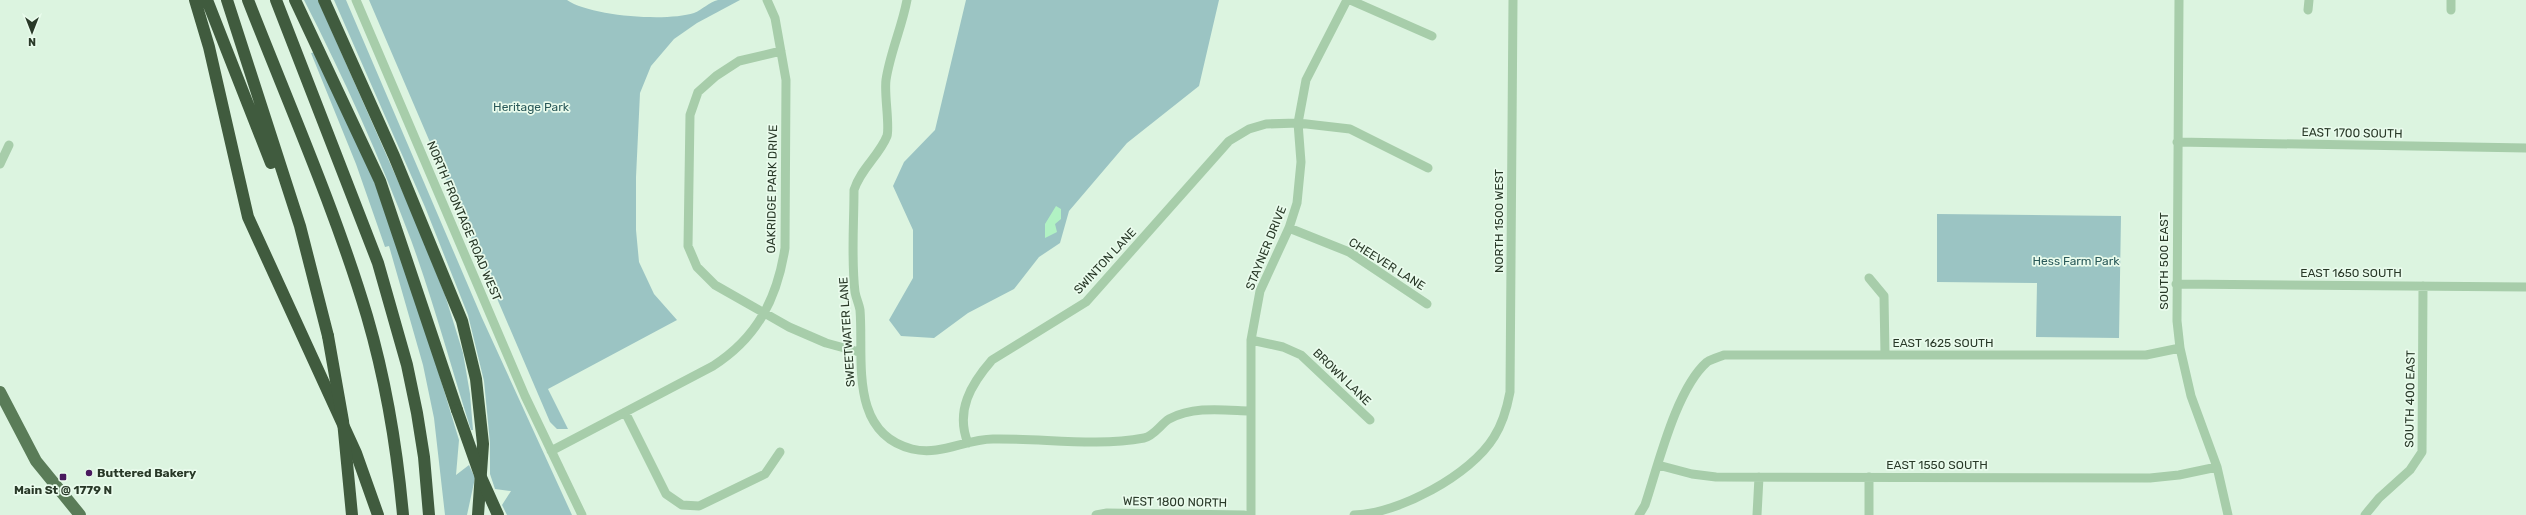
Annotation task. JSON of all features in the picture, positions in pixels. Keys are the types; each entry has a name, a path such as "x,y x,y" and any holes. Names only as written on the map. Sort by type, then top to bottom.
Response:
{"highway":[{"path":"195,0 209,47 248,217 356,453 378,515"},
{"path":"207,0 303,244"},
{"path":"227,0 300,226 303,244 328,336 343,421 352,515"},
{"path":"248,0 348,257 367,318 390,415 403,515"},
{"path":"276,0 381,270 407,365 424,457 429,515"},
{"path":"295,0 380,181 457,410 480,475 498,515"},
{"path":"324,0 394,156 462,321 476,379 483,444 478,515"}],"main road":[{"path":"0,392 36,461 80,515"}],"street":[{"name":"NORTH FRONTAGE ROAD WEST","path":"356,0 525,396 582,515"},
{"name":"OAKRIDGE PARK DRIVE","path":"551,451 734,353 765,312 781,273 785,248 786,80 775,18 767,0"},
{"name":"SWEETWATER LANE","path":"908,0 891,53 886,82 887,135 875,156 859,176 854,190 855,292 860,309 860,377 867,404 875,422 883,432 912,449 945,450 991,438 1122,441 1147,438 1167,420 1189,411 1250,411"},
{"name":"STAYNER DRIVE","path":"1251,515 1250,340 1260,291 1289,228 1300,180 1301,144 1298,123 1306,80 1347,0"},
{"path":"1350,0 1432,36"},
{"name":"NORTH 1500 WEST","path":"1382,513 1441,485 1471,463 1494,438 1505,416 1510,392 1513,0"},
{"name":"SOUTH 500 EAST","path":"2179,0 2176,284 2180,348 2191,396 2217,467 2228,515"},
{"path":"2308,10 2309,0"},
{"path":"2451,0 2451,10"},
{"path":"781,51 739,61 716,76 698,92 690,115 688,246 697,267 715,285 765,312 780,322 812,337 860,352"},
{"name":"SWINTON LANE","path":"968,443 962,420 964,404 976,380 992,360 1086,302 1229,141 1249,129 1266,124 1298,123 1350,129 1428,168"},
{"name":"EAST 1700 SOUTH","path":"2177,142 2526,148"},
{"path":"0,164 9,145"},
{"name":"CHEEVER LANE","path":"1289,228 1349,252 1427,304"},
{"path":"1869,278 1884,296 1885,354"},
{"name":"EAST 1650 SOUTH","path":"2176,284 2526,287"},
{"name":"SOUTH 400 EAST","path":"2365,515 2379,498 2410,470 2422,452 2423,286"},
{"name":"BROWN LANE","path":"1250,340 1284,347 1301,355 1370,420"},
{"name":"EAST 1625 SOUTH","path":"1658,465 1674,418 1689,385 1708,362 1724,354 2146,354 2180,348"},
{"path":"625,412 666,494 682,505 700,506 765,474 780,452"},
{"path":"1639,515 1658,465"},
{"name":"EAST 1550 SOUTH","path":"1658,465 1692,474 1759,477 2150,478 2179,475 2217,467"},
{"path":"1756,515 1759,477"},
{"path":"1869,477 1869,515"},
{"name":"WEST 1800 NORTH","path":"1096,515 1106,512 1244,515"},
{"path":"1354,515 1382,513"}],"green space":[{"path":"304,0 318,0 412,213 445,295 463,353 470,394 473,430 471,430 435,311 399,209 361,118"},
{"path":"334,0 346,0 482,318 572,515 507,515 502,505 511,491 495,489 490,474 490,443 484,381 468,315 425,207"},
{"name":"Heritage Park","path":"369,0 567,0 578,6 610,14 666,17 694,13 718,0 740,0 697,23 674,39 651,66 640,93 636,177 636,230 639,262 654,294 677,320 548,389 568,429 557,429 550,422"},
{"path":"966,0 1219,0 1199,86 1127,143 1069,211 1060,243 1039,257 1014,289 968,313 934,338 901,336 889,320 913,278 913,230 893,186 904,162 935,130"},
{"path":"316,52 374,181 423,321 459,440 456,475 469,465 475,478 467,515 445,515 434,418 423,365 389,246 385,247 356,164 311,53"},
{"name":"Hess Farm Park","path":"1937,214 2121,216 2119,338 2036,337 2037,283 1937,282"}],"sand":[{"path":"1056,206 1061,209 1061,219 1055,224 1057,232 1045,238 1045,224"}],"place":[{"name":"Buttered Bakery","path":"89,473"},
{"name":"Main St @ 1779 N","path":"63,477"}]}
